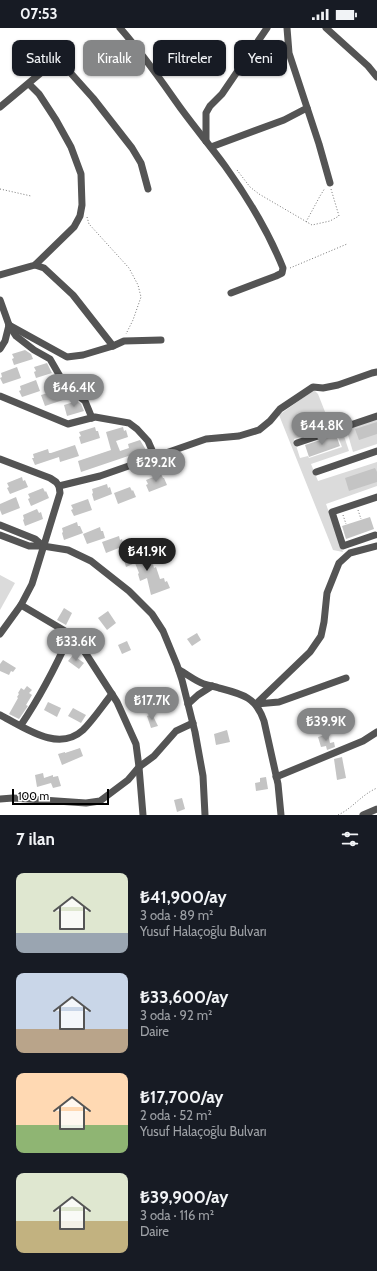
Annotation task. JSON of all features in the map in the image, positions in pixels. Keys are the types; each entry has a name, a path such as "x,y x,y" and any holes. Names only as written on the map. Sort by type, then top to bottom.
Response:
{"street":[{"path":"120,28 137,46 224,165 266,230 283,268 282,274 231,292"},
{"path":"208,144 206,113 210,106 222,94 268,28"},
{"path":"287,28 289,53 330,183"},
{"path":"326,28 368,66 377,77"},
{"path":"0,107 55,61 59,60 93,98 132,148 140,164 148,190"},
{"path":"0,275 35,265 74,227 80,216 82,205 81,174 71,147 39,94 29,84"},
{"path":"208,144 284,120 307,108"},
{"path":"35,265 44,268 73,295 113,346"},
{"path":"0,300 9,325 16,336 34,350 50,359 66,385 85,401 92,418"},
{"path":"9,325 67,357 83,356 126,341 161,340"},
{"path":"0,349 5,341 9,325"},
{"path":"59,486 100,476 206,439 239,436 259,430 270,422 280,409 313,387 323,388 338,385 377,372"},
{"path":"0,396 68,424 95,417 129,423 137,428 148,441 154,457"},
{"path":"297,443 377,416"},
{"path":"316,472 377,451"},
{"path":"0,459 50,478 59,486 60,493 32,584 21,605 0,634"},
{"path":"374,535 343,546 332,512 377,496"},
{"path":"0,525 35,539 43,546"},
{"path":"0,535 29,546 43,546 68,550 90,561 129,591 152,614 163,631 179,670 188,704 203,776 205,815"},
{"path":"256,704 317,644 321,636 324,622 327,593 339,563 350,553 377,546"},
{"path":"21,605 70,634 79,643 112,694 136,744 143,815"},
{"path":"21,725 42,690 70,634"},
{"path":"179,670 204,684 249,698 261,711 276,777 281,815"},
{"path":"256,704 279,702 346,678"},
{"path":"188,704 212,686"},
{"path":"0,715 47,738 57,739 71,737 83,730 112,694"},
{"path":"0,799 13,798 86,803 100,801 128,780 139,767 154,756 176,731 193,723"},
{"path":"276,777 363,741 377,732"},
{"path":"363,815 377,810"}],"path":[{"path":"237,170 250,187 259,194 312,225 330,221 339,216 330,183"},
{"path":"306,222 320,196 330,183"},
{"path":"0,189 31,196"},
{"path":"87,218 89,224 129,268 138,285 141,298 133,320 126,332 126,341"},
{"path":"283,268 292,268 347,244"},
{"path":"356,504 361,519"},
{"path":"340,509 346,524"},
{"path":"338,815 349,810 356,801 367,792 377,788"}],"shaded area":[{"path":"314,390 318,394 331,427 294,439 300,458 308,456 309,458 342,447 336,432 342,430 349,451 311,464 318,481 377,462 377,486 326,504 343,552 333,550 279,415"},
{"path":"377,417 377,444 353,452 346,428"},
{"path":"0,575 15,583 0,610"}],"building":[{"path":"25,350 31,354 33,359 14,365 12,359 14,358 12,354"},
{"path":"47,363 52,373 36,378 34,372 36,371 34,367"},
{"path":"17,367 21,378 3,384 0,378 2,377 1,373"},
{"path":"36,380 40,391 22,397 19,391 21,390 20,386"},
{"path":"58,390 59,394 61,393 63,400 45,406 41,395"},
{"path":"77,401 81,404 84,411 67,416 64,405"},
{"path":"377,422 377,434 359,440 355,429"},
{"path":"95,427 100,438 81,444 79,437 81,436 79,432"},
{"path":"123,427 124,431 126,430 128,437 116,441 120,451 129,448 128,444 140,440 146,450 81,472 78,461 111,450 106,432"},
{"path":"336,435 340,446 309,457 305,445"},
{"path":"75,445 79,456 60,462 59,457 35,465 32,458 34,458 33,454 48,449 49,453 51,453"},
{"path":"375,468 377,472 377,482 349,491 345,478"},
{"path":"161,474 167,485 149,492 146,485 148,484 146,480"},
{"path":"22,477 23,481 25,480 28,487 10,494 7,488 9,487 7,483"},
{"path":"107,484 108,488 110,487 112,494 94,501 92,489"},
{"path":"130,487 136,497 118,504 114,493"},
{"path":"43,488 49,498 31,506 28,499 30,498 28,494"},
{"path":"16,497 20,508 2,515 0,504"},
{"path":"88,499 92,510 74,516 71,510 73,509 71,505"},
{"path":"37,509 39,513 41,512 43,519 25,526 23,515"},
{"path":"370,517 374,529 346,539 342,526"},
{"path":"77,522 83,533 64,540 62,528"},
{"path":"100,527 105,538 87,544 83,534"},
{"path":"119,536 120,540 122,539 124,546 106,553 102,542"},
{"path":"139,550 140,554 142,553 147,566 153,564 154,568 156,567 160,579 164,578 165,582 167,581 170,588 151,595 147,578 140,581 135,563 126,567 124,555"},
{"path":"64,608 72,613 66,625 57,620"},
{"path":"108,611 116,623 107,630 98,618"},
{"path":"197,633 201,640 192,646 187,639"},
{"path":"127,641 131,650 122,654 118,645"},
{"path":"73,655 84,663 79,669 68,661"},
{"path":"3,660 16,668 13,672 11,671 9,675 0,671 0,664"},
{"path":"27,686 32,690 29,693 32,695 26,705 28,706 19,719 9,714 18,698 18,693 21,688 24,690"},
{"path":"48,702 61,708 57,717 44,710"},
{"path":"73,708 86,715 81,723 68,716"},
{"path":"152,714 158,726 151,728 147,716"},
{"path":"227,730 230,742 216,745 214,734"},
{"path":"328,734 330,743 334,742 335,747 327,750 326,746 321,747 318,737"},
{"path":"80,748 83,756 62,765 58,754"},
{"path":"342,757 346,778 337,780 334,759"},
{"path":"43,773 44,778 53,775 53,777 58,776 61,786 53,788 51,783 37,787 35,775"},
{"path":"266,777 268,789 256,791 255,783 260,782 260,778"},
{"path":"182,798 185,809 177,812 174,800"}]}
